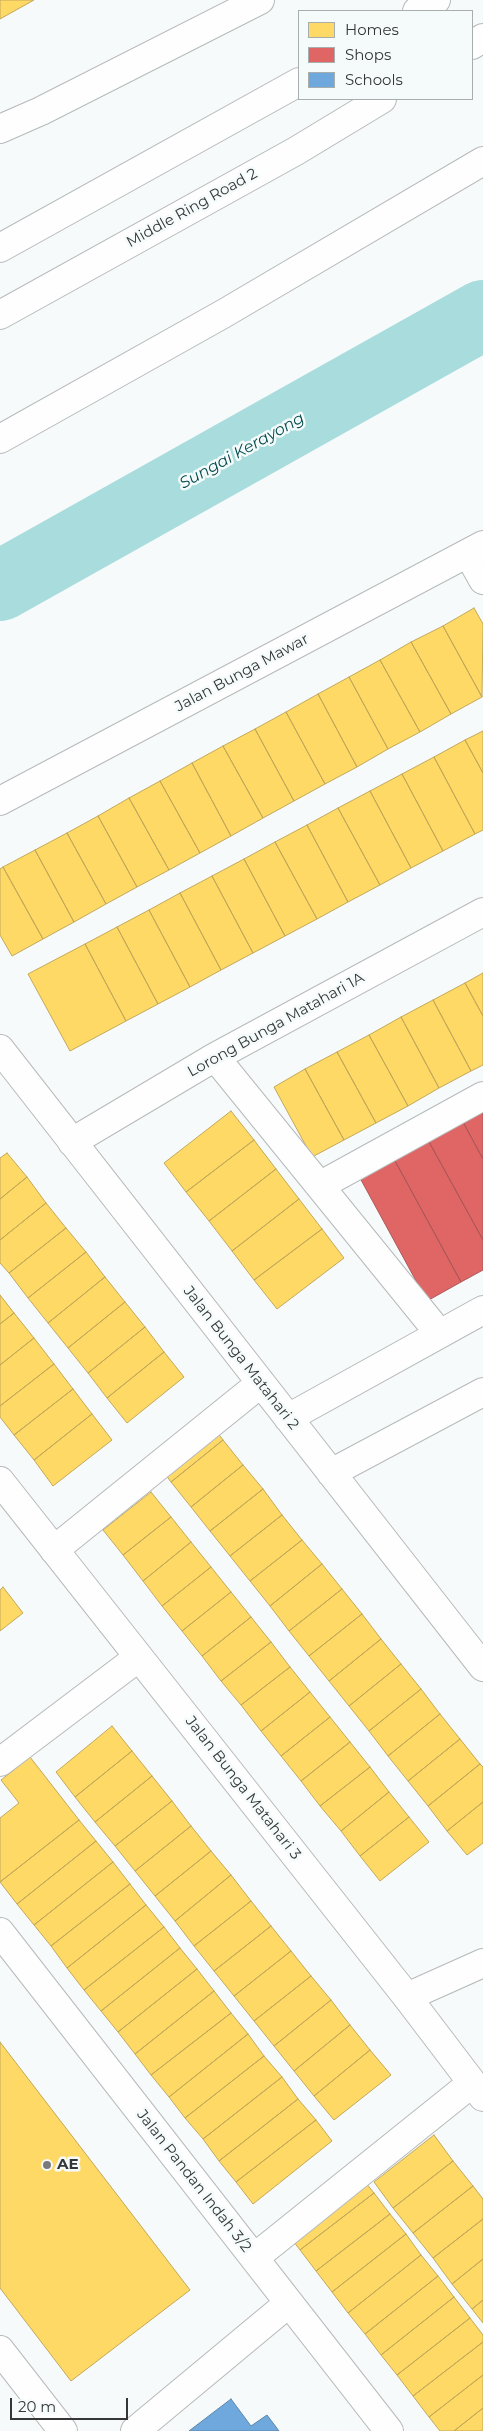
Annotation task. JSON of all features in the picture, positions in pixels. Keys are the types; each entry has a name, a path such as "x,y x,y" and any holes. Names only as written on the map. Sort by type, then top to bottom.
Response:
{"main road":[{"path":"0,129 41,111 260,0"},
{"path":"419,10 436,0"},
{"path":"0,248 298,83"},
{"name":"Middle Ring Road 2","path":"0,315 296,151 380,100"},
{"path":"0,439 223,314 483,161"},
{"path":"476,549 483,580"},
{"name":"Jalan Bunga Mawar","path":"0,801 476,549"},
{"name":"Lorong Bunga Matahari 1A","path":"72,1142 215,1057 483,912"},
{"name":"Jalan Bunga Matahari 2","path":"0,1049 483,1667"},
{"path":"215,1057 321,1185 438,1333"},
{"path":"321,1185 483,1096"},
{"path":"288,1418 438,1333 483,1310"},
{"path":"54,1550 261,1383"},
{"path":"331,1473 483,1392"},
{"name":"Jalan Bunga Matahari 3","path":"0,1481 407,1997 477,2090"},
{"path":"0,1762 139,1656"},
{"name":"Jalan Pandan Indah 3/2","path":"0,1932 389,2431"},
{"path":"407,1997 483,1963"},
{"path":"254,2258 477,2090"},
{"path":"135,2431 289,2303"},
{"path":"0,2350 62,2431"}],"building: Homes":[{"path":"0,0 34,0 0,19"},
{"path":"474,608 483,624 482,697 443,626"},
{"path":"443,626 482,697 451,714 411,642"},
{"path":"411,642 451,714 420,732 380,660"},
{"path":"380,660 420,732 388,749 349,677"},
{"path":"349,677 388,749 357,767 318,694"},
{"path":"318,694 357,767 325,784 286,712"},
{"path":"286,712 325,784 294,801 255,729"},
{"path":"255,729 294,801 263,818 223,746"},
{"path":"483,731 483,773 465,740"},
{"path":"465,740 483,773 483,830 475,834 434,757"},
{"path":"223,746 263,818 231,836 192,763"},
{"path":"434,757 475,834 443,851 402,774"},
{"path":"192,763 231,836 200,853 160,781"},
{"path":"402,774 443,851 411,868 370,791"},
{"path":"160,781 200,853 169,870 129,798"},
{"path":"370,791 411,868 380,885 338,808"},
{"path":"129,798 169,870 137,887 98,816"},
{"path":"338,808 380,885 348,902 307,825"},
{"path":"98,816 137,887 106,904 67,833"},
{"path":"307,825 348,902 317,919 275,842"},
{"path":"67,833 106,904 74,922 35,850"},
{"path":"275,842 317,919 285,936 244,859"},
{"path":"35,850 74,922 43,939 3,867"},
{"path":"244,859 285,936 253,953 212,876"},
{"path":"3,867 43,939 12,956 0,935 0,869"},
{"path":"212,876 253,953 221,970 180,893"},
{"path":"180,893 221,970 190,987 149,910"},
{"path":"149,910 190,987 158,1004 117,927"},
{"path":"117,927 158,1004 126,1021 85,944"},
{"path":"85,944 126,1021 70,1051 28,974"},
{"path":"483,973 483,1016 465,983"},
{"path":"465,983 483,1016 483,1065 471,1071 433,1000"},
{"path":"433,1000 471,1071 439,1088 401,1017"},
{"path":"401,1017 439,1088 408,1106 369,1035"},
{"path":"369,1035 408,1106 376,1123 337,1052"},
{"path":"337,1052 376,1123 344,1140 305,1069"},
{"path":"305,1069 344,1140 312,1157 274,1087"},
{"path":"231,1111 254,1140 186,1192 164,1163"},
{"path":"254,1140 276,1169 209,1221 186,1192"},
{"path":"7,1153 27,1177 0,1199 0,1158"},
{"path":"276,1169 299,1199 232,1251 209,1221"},
{"path":"27,1177 46,1203 0,1240 0,1199"},
{"path":"299,1199 322,1229 254,1280 232,1251"},
{"path":"46,1203 66,1228 9,1273 0,1263 0,1240"},
{"path":"66,1228 86,1252 28,1298 9,1273"},
{"path":"322,1229 344,1258 277,1309 254,1280"},
{"path":"86,1252 105,1277 48,1323 28,1298"},
{"path":"105,1277 125,1302 68,1348 48,1323"},
{"path":"0,1295 14,1313 0,1324"},
{"path":"125,1302 145,1327 88,1373 68,1348"},
{"path":"14,1313 34,1338 0,1365 0,1324"},
{"path":"145,1327 164,1352 107,1398 88,1373"},
{"path":"34,1338 54,1364 0,1406 0,1365"},
{"path":"164,1352 184,1377 127,1423 107,1398"},
{"path":"54,1364 73,1389 14,1435 0,1417 0,1406"},
{"path":"73,1389 92,1414 34,1460 14,1435"},
{"path":"92,1414 112,1440 53,1486 34,1460"},
{"path":"204,1415 223,1440 171,1482 152,1456"},
{"path":"223,1440 243,1465 191,1507 171,1482"},
{"path":"243,1465 263,1489 210,1531 191,1507"},
{"path":"263,1489 282,1515 230,1556 210,1531"},
{"path":"151,1492 171,1517 123,1555 103,1530"},
{"path":"282,1515 302,1540 250,1581 230,1556"},
{"path":"171,1517 191,1542 143,1581 123,1555"},
{"path":"302,1540 322,1564 270,1606 250,1581"},
{"path":"191,1542 211,1567 162,1606 143,1581"},
{"path":"322,1564 342,1589 289,1631 270,1606"},
{"path":"211,1567 231,1592 182,1631 162,1606"},
{"path":"3,1587 23,1613 0,1631 0,1590"},
{"path":"342,1589 362,1614 309,1656 289,1631"},
{"path":"231,1592 251,1617 202,1656 182,1631"},
{"path":"362,1614 381,1639 329,1681 309,1656"},
{"path":"251,1617 271,1642 221,1681 202,1656"},
{"path":"381,1639 401,1664 349,1706 329,1681"},
{"path":"271,1642 290,1667 241,1705 221,1681"},
{"path":"401,1664 421,1689 369,1731 349,1706"},
{"path":"290,1667 310,1692 261,1731 241,1705"},
{"path":"421,1689 440,1714 388,1756 369,1731"},
{"path":"310,1692 330,1717 281,1756 261,1731"},
{"path":"440,1714 460,1739 408,1781 388,1756"},
{"path":"330,1717 350,1742 301,1781 281,1756"},
{"path":"112,1726 132,1751 75,1797 56,1772"},
{"path":"460,1739 480,1764 428,1806 408,1781"},
{"path":"350,1742 370,1767 320,1806 301,1781"},
{"path":"132,1751 152,1776 95,1822 75,1797"},
{"path":"30,1757 79,1820 0,1882 0,1818 19,1803 1,1780"},
{"path":"480,1764 483,1767 483,1802 447,1831 428,1806"},
{"path":"370,1767 389,1792 341,1831 320,1806"},
{"path":"152,1776 172,1801 115,1846 95,1822"},
{"path":"389,1792 409,1817 360,1856 341,1831"},
{"path":"172,1801 191,1826 135,1871 115,1846"},
{"path":"483,1802 483,1843 467,1855 447,1831"},
{"path":"409,1817 429,1842 380,1881 360,1856"},
{"path":"79,1820 96,1841 17,1904 0,1882"},
{"path":"191,1826 211,1851 155,1896 135,1871"},
{"path":"96,1841 113,1862 34,1925 17,1904"},
{"path":"211,1851 231,1875 175,1921 155,1896"},
{"path":"113,1862 130,1884 51,1946 34,1925"},
{"path":"231,1875 251,1901 194,1946 175,1921"},
{"path":"130,1884 146,1905 67,1968 51,1946"},
{"path":"251,1901 271,1926 214,1971 194,1946"},
{"path":"146,1905 164,1927 84,1990 67,1968"},
{"path":"271,1926 291,1951 234,1996 214,1971"},
{"path":"164,1927 180,1948 101,2011 84,1990"},
{"path":"180,1948 197,1969 118,2032 101,2011"},
{"path":"291,1951 311,1976 254,2021 234,1996"},
{"path":"197,1969 214,1991 135,2054 118,2032"},
{"path":"311,1976 331,2000 274,2046 254,2021"},
{"path":"214,1991 231,2013 151,2075 135,2054"},
{"path":"331,2000 350,2025 294,2071 274,2046"},
{"path":"231,2013 248,2034 169,2097 151,2075"},
{"path":"350,2025 370,2050 314,2096 294,2071"},
{"path":"248,2034 264,2056 185,2118 169,2097"},
{"name":"AE","path":"0,2042 190,2290 71,2381 0,2288"},
{"path":"370,2050 391,2075 334,2120 314,2096"},
{"path":"264,2056 282,2077 203,2139 185,2118"},
{"path":"282,2077 298,2099 219,2161 203,2139"},
{"path":"298,2099 316,2120 236,2182 219,2161"},
{"path":"316,2120 332,2141 253,2204 236,2182"},
{"path":"434,2135 453,2161 393,2208 374,2182"},
{"path":"453,2161 473,2186 413,2233 393,2208"},
{"path":"357,2172 374,2193 300,2250 284,2229"},
{"path":"473,2186 483,2199 483,2219 433,2258 413,2233"},
{"path":"374,2193 390,2214 316,2271 300,2250"},
{"path":"390,2214 406,2234 332,2292 316,2271"},
{"path":"483,2219 483,2259 452,2284 433,2258"},
{"path":"406,2234 421,2255 348,2313 332,2292"},
{"path":"421,2255 438,2276 365,2334 348,2313"},
{"path":"483,2259 483,2300 472,2309 452,2284"},
{"path":"438,2276 454,2297 381,2355 365,2334"},
{"path":"454,2297 470,2318 397,2375 381,2355"},
{"path":"483,2300 483,2323 472,2309"},
{"path":"470,2318 483,2335 483,2342 413,2396 397,2375"},
{"path":"483,2342 483,2375 429,2417 413,2396"},
{"path":"483,2375 483,2408 454,2431 440,2431 429,2417"},
{"path":"483,2408 483,2431 454,2431"}],"building: Shops":[{"path":"483,1111 483,1159 463,1122"},
{"path":"463,1122 483,1159 483,1240 428,1140"},
{"path":"428,1140 483,1240 483,1270 461,1282 394,1159"},
{"path":"394,1159 461,1282 427,1301 360,1178"}],"building: Schools":[{"path":"231,2399 251,2426 267,2415 279,2431 189,2431"}],"waterway":[{"name":"Sungai Kerayong","path":"0,586 483,315"}],"place":[{"name":"AE","path":"47,2165"}]}
